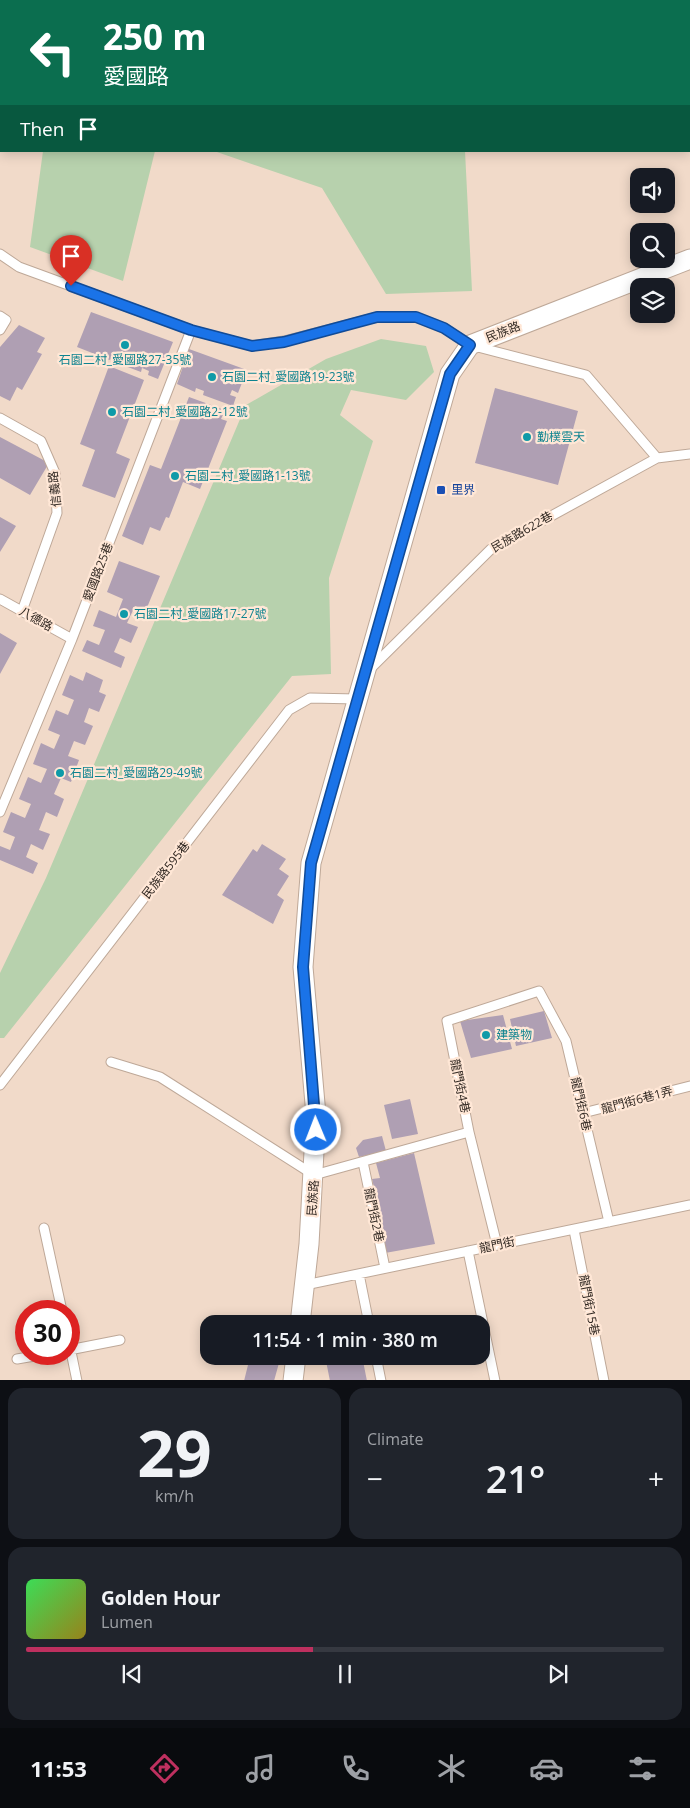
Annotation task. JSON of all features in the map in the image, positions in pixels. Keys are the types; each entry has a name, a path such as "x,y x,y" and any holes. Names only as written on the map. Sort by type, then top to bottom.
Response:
{"street":[{"name":"民族路","path":"301,1315 314,1175 316,1115 303,967 311,863 362,676 450,374 470,345 690,259"},
{"path":"293,1380 295,1365"}],"lane":[{"path":"0,254 19,267 191,330 252,346 284,342 377,317 416,317 444,328 470,345 586,374 657,458"},
{"path":"0,316 6,320 0,330"},
{"name":"愛國路25巷","path":"1,806 72,639 191,330"},
{"name":"信義路","path":"0,418 41,441 56,473 57,513 22,611"},
{"name":"民族路622巷","path":"362,676 491,549 657,458 690,454"},
{"name":"八德路","path":"0,599 72,639"},
{"name":"民族路595巷","path":"0,1085 3,1075 288,710 310,698 356,699"},
{"name":"龍門街6巷","path":"539,991 566,1041 609,1222"},
{"name":"龍門街4巷","path":"497,1245 469,1132 447,1021 539,991"},
{"path":"111,1062 160,1077 314,1175 469,1132"},
{"name":"龍門街6巷1弄","path":"583,1113 690,1086"},
{"name":"龍門街2巷","path":"363,1162 385,1268"},
{"name":"龍門街","path":"305,1285 690,1205"},
{"path":"44,1228 60,1300"},
{"name":"龍門街15巷","path":"574,1230 604,1380"},
{"path":"468,1251 495,1380"},
{"path":"359,1274 368,1315"},
{"path":"80,1345 120,1340"},
{"path":"73,1365 77,1380"},
{"path":"378,1365 381,1380"}],"green space":[{"path":"43,152 155,152 123,281 30,247"},
{"path":"217,152 465,152 472,291 386,294 322,188"},
{"path":"381,339 426,346 434,372 406,400 351,390 340,415 373,441 329,578 331,674 292,676 4,1038 0,1038 0,973 46,878 246,405 326,359"}],"building":[{"name":"石園二村_愛國路27-35號","path":"91,312 173,342 158,379 148,375 149,371 142,368 141,372 117,363 118,358 112,356 110,360 77,347"},
{"path":"19,325 45,338 37,352 42,354 22,390 17,387 10,401 0,396 0,347"},
{"name":"石園二村_愛國路19-23號","path":"189,349 247,370 238,393 232,390 230,395 236,397 233,406 203,395 204,391 196,388 195,392 177,384"},
{"name":"石園二村_愛國路2-12號","path":"109,366 144,380 116,453 130,459 115,498 82,486 95,450 80,444"},
{"name":"勤樸雲天","path":"495,388 578,411 558,485 475,463"},
{"name":"石園二村_愛國路1-13號","path":"189,397 225,410 221,419 227,421 200,489 183,482 169,518 166,517 160,531 150,527 143,545 122,536 150,465 161,469"},
{"path":"0,437 49,463 30,495 0,478"},
{"path":"0,517 16,526 0,552"},
{"name":"石園二村_愛國路17-27號","path":"119,561 160,576 146,610 135,606 127,623 138,627 131,643 120,638 114,652 125,657 121,668 82,651 87,640 99,645 105,630 93,626 99,610 116,617 123,599 107,592"},
{"path":"0,633 17,643 0,674"},
{"name":"石園二村_愛國路29-49號","path":"86,672 103,680 99,692 106,695 99,712 89,708 84,722 93,726 85,745 74,741 68,756 79,760 71,782 61,778 54,794 64,799 57,817 46,812 39,830 50,834 43,850 31,844 26,857 38,863 33,874 0,860 0,846 10,850 15,837 3,832 11,812 25,818 31,804 19,799 28,777 41,783 47,769 33,764 41,743 54,749 60,735 48,730 56,710 68,715 74,700 62,695 70,675 83,681"},
{"path":"262,844 286,859 279,869 289,876 277,895 284,900 273,924 222,895 253,849 257,852"},
{"name":"建築物","path":"544,1011 552,1038 516,1046 510,1019"},
{"name":"建築物","path":"503,1015 512,1049 471,1058 460,1021"},
{"path":"410,1099 418,1134 392,1139 384,1105"},
{"path":"382,1136 386,1151 359,1157 356,1148 363,1140"},
{"path":"414,1153 435,1244 385,1253 378,1216 381,1215 372,1179 380,1178 376,1163"},
{"path":"248,1365 278,1365 274,1380 244,1380"},
{"path":"327,1365 364,1365 367,1380 330,1380"}],"place":[{"name":"石園二村_愛國路27-35號","path":"125,345"},
{"name":"石園二村_愛國路19-23號","path":"212,377"},
{"name":"石園二村_愛國路2-12號","path":"112,412"},
{"name":"勤樸雲天","path":"527,437"},
{"name":"石園二村_愛國路1-13號","path":"175,476"},
{"name":"里界","path":"441,490"},
{"name":"石園二村_愛國路17-27號","path":"124,614"},
{"name":"石園二村_愛國路29-49號","path":"60,773"},
{"name":"建築物","path":"486,1035"}],"route":[{"path":"71,286 191,330 252,346 284,342 377,317 416,317 444,328 470,345 450,374 362,676 311,863 303,967 316,1130"}]}
